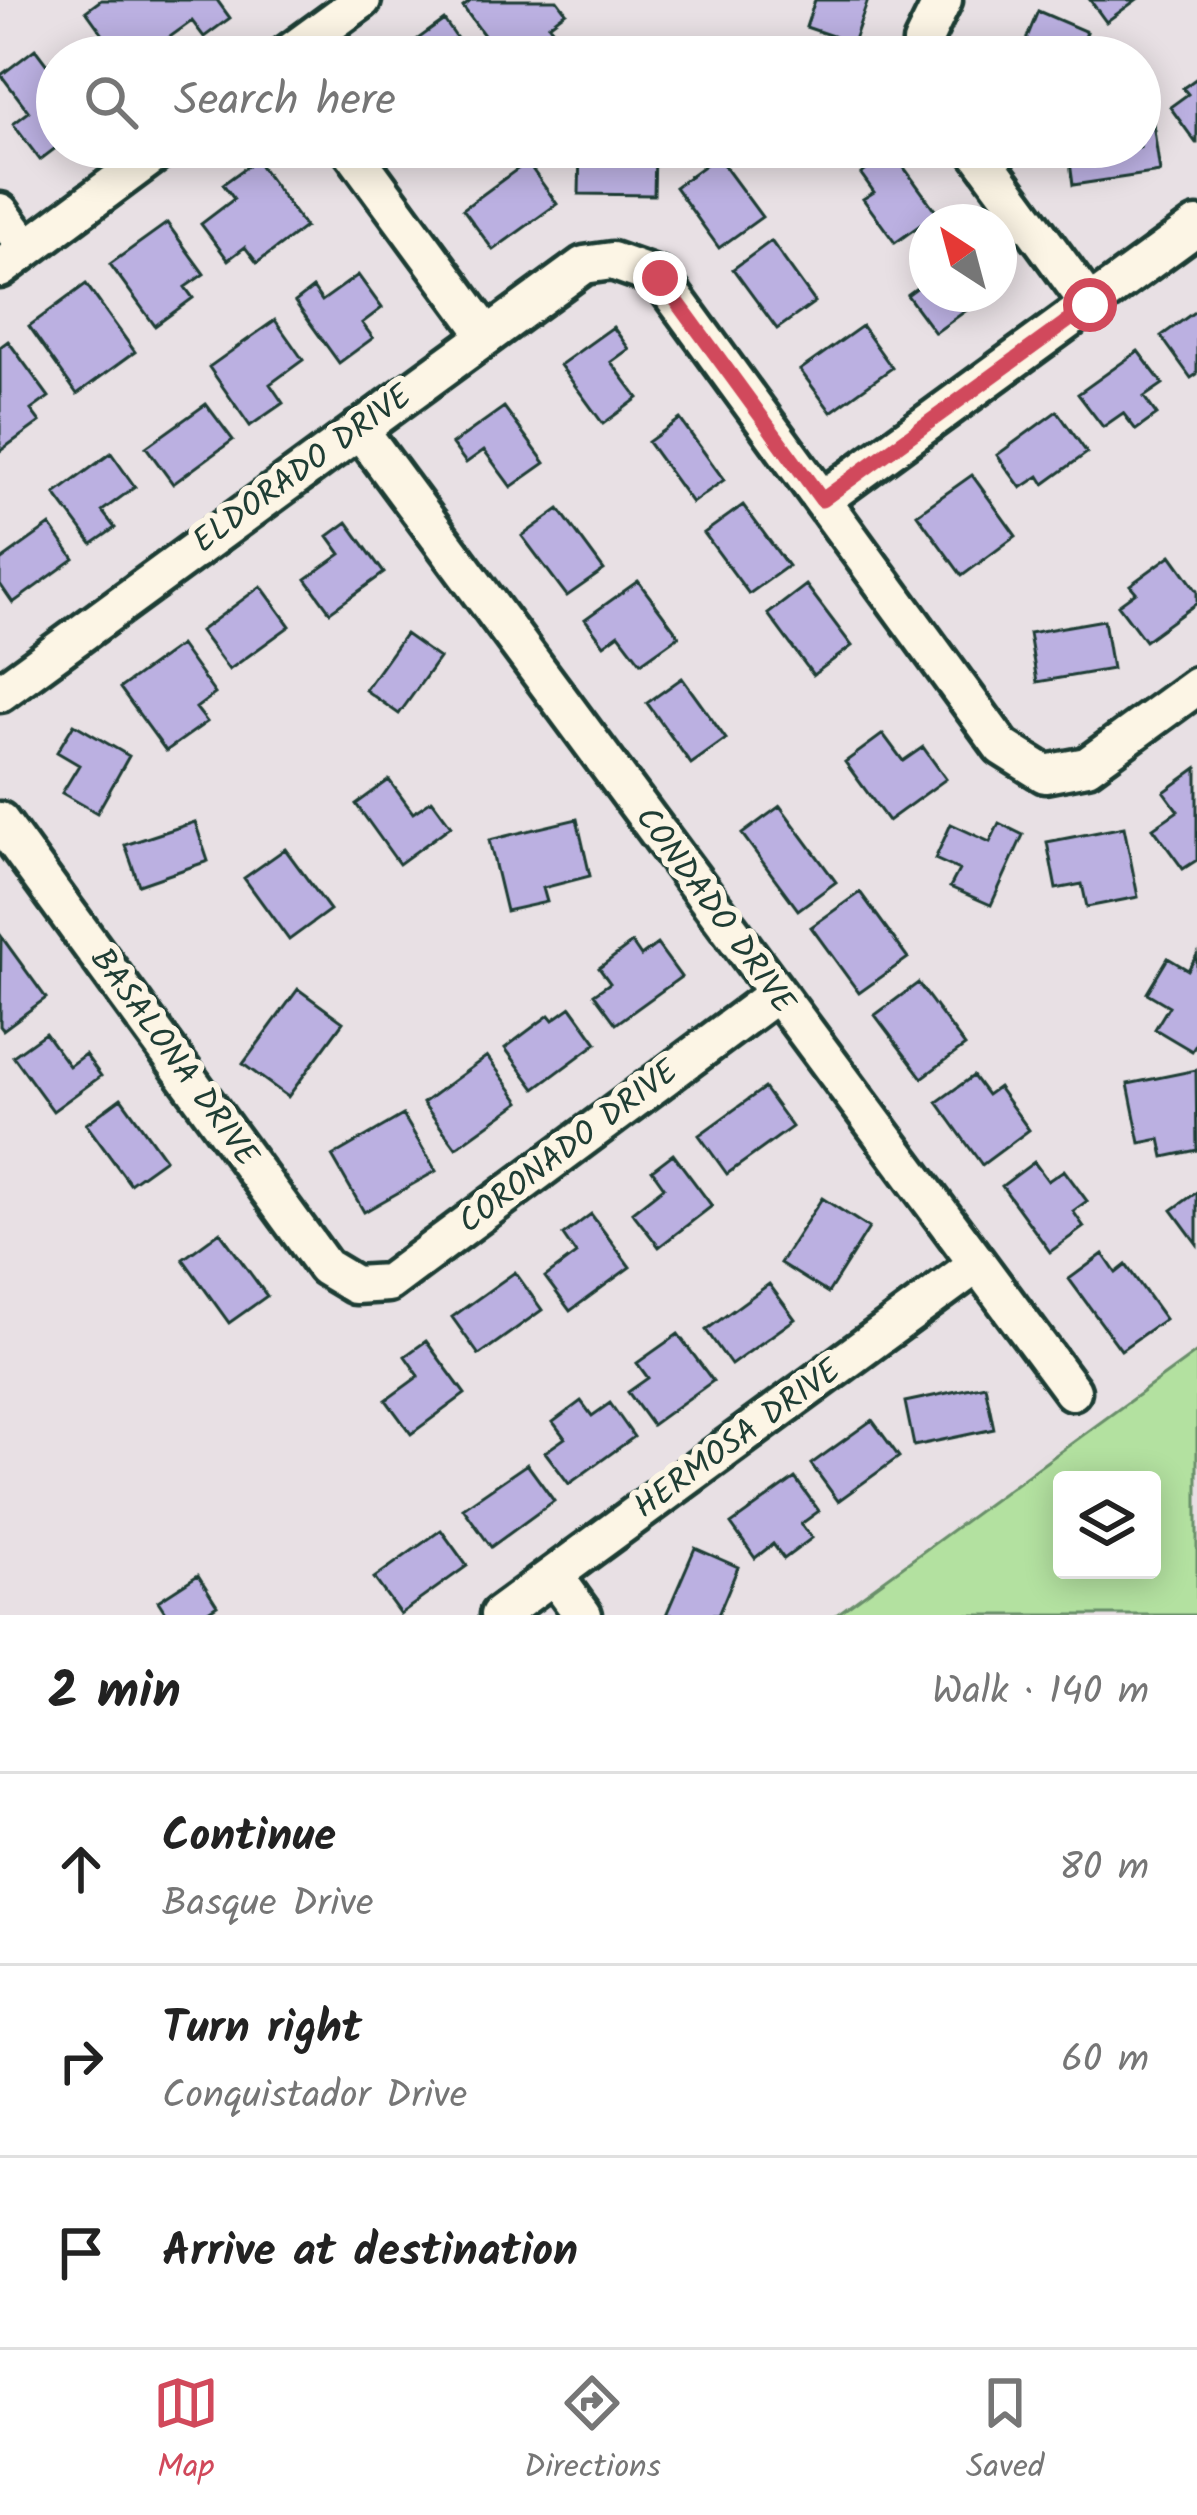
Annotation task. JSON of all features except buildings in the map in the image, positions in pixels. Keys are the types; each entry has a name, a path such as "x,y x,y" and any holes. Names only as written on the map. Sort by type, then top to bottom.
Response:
{"street":[{"path":"313,36 362,0"},
{"path":"925,36 943,0"},
{"path":"0,212 14,259 136,168"},
{"path":"364,168 487,335"},
{"path":"989,168 1090,305"},
{"path":"1197,226 822,500 1002,747 1046,774 1088,766 1197,686"},
{"name":"ELDORADO DRIVE","path":"0,693 584,266 612,261 660,278 822,500"},
{"name":"CONDADO DRIVE","path":"358,429 1072,1391"},
{"name":"BASALONA DRIVE","path":"0,821 325,1267 355,1285"},
{"name":"CORONADO DRIVE","path":"355,1285 388,1282 776,994"},
{"name":"HERMOSA DRIVE","path":"499,1615 976,1265"},
{"path":"554,1575 583,1615"}],"green space":[{"path":"1197,1352 1197,1615 836,1615"}],"route":[{"path":"660,278 822,500 1090,305"}]}
